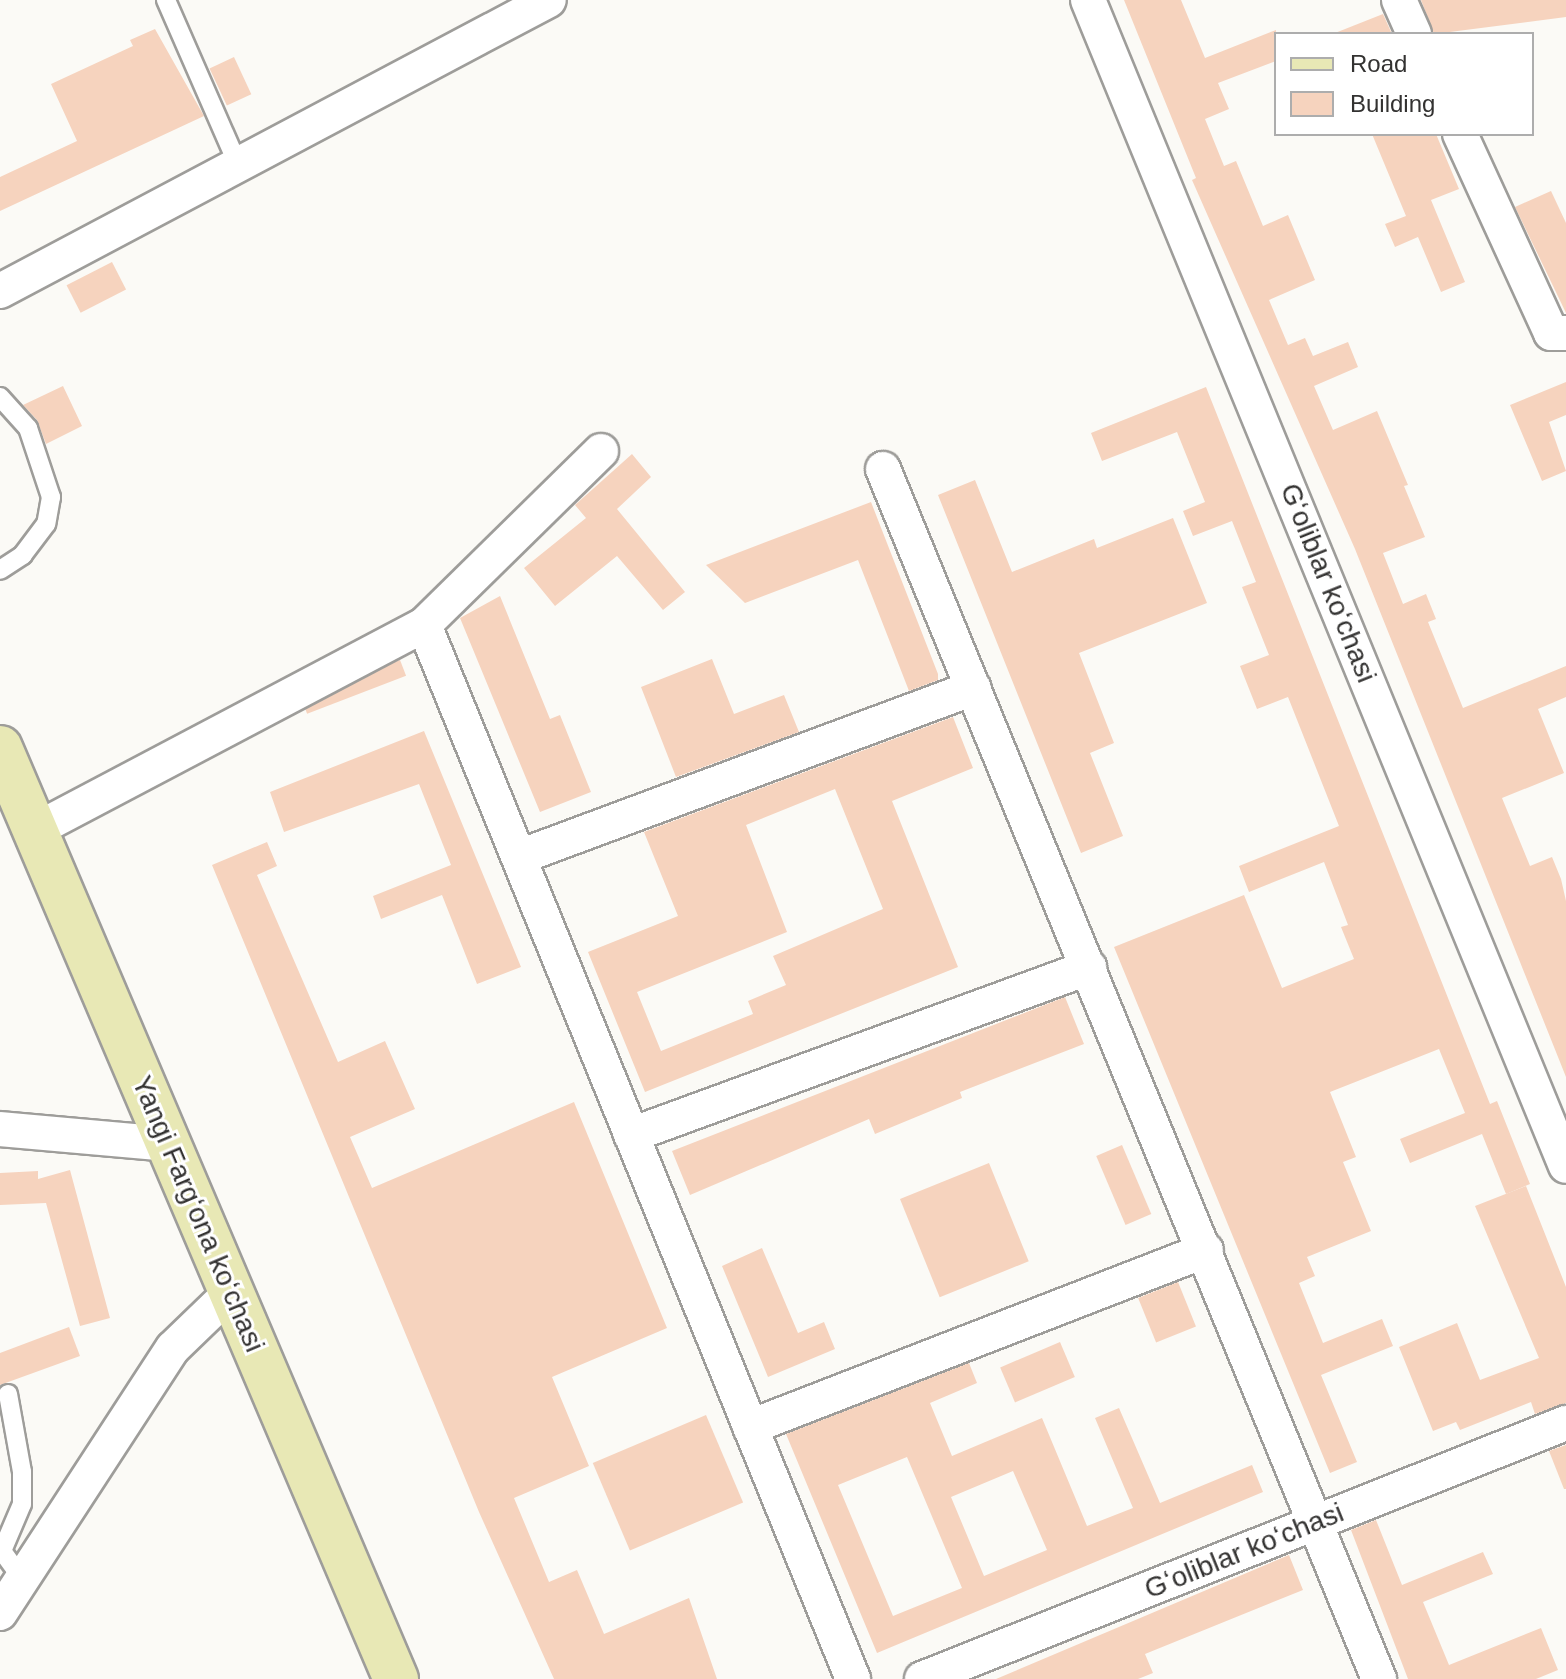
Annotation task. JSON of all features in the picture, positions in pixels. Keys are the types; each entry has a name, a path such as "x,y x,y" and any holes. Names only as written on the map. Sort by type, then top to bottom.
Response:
{"main road":[{"name":"Yangi Fargʻona koʻchasi","path":"0,748 396,1679"}],"street":[{"path":"0,291 549,0"},
{"name":"Gʻoliblar koʻchasi","path":"1088,0 1566,1166"},
{"path":"1399,0 1413,32"},
{"path":"1461,136 1551,333 1566,333"},
{"path":"35,830 424,625 601,451"},
{"path":"883,469 1318,1522 1379,1679"},
{"path":"424,625 853,1679"},
{"path":"519,857 974,688"},
{"path":"631,1135 1089,967"},
{"path":"0,1129 169,1144"},
{"path":"750,1427 1206,1250"},
{"path":"0,1613 173,1348 231,1292"},
{"name":"Gʻoliblar koʻchasi","path":"922,1679 1566,1423"}],"lane":[{"path":"166,0 238,165"},
{"path":"0,397 28,428 51,497 46,524 23,555 0,570"},
{"path":"8,1394 22,1472 22,1504 2,1551 22,1579"}],"building":[{"path":"1124,0 1181,0 1205,58 1276,30 1274,62 1218,83 1229,109 1205,119 1224,166 1236,161 1263,226 1288,215 1315,280 1269,300 1288,345 1305,338 1313,356 1348,342 1358,367 1314,386 1333,430 1377,411 1408,485 1404,486 1425,537 1383,553 1403,604 1426,594 1436,619 1428,622 1463,708 1566,666 1566,697 1538,709 1564,773 1502,798 1530,866 1552,857 1561,879 1566,901 1566,1077 1355,549 1192,180 1196,178"},
{"path":"1421,0 1566,0 1566,17 1433,32"},
{"path":"1383,14 1391,32 1338,32"},
{"path":"155,29 204,116 0,211 0,177 77,141 51,84 133,46 130,40"},
{"path":"234,57 251,94 227,106 210,68"},
{"path":"1373,136 1437,136 1459,189 1431,200 1465,282 1441,292 1418,237 1395,247 1385,224 1406,216"},
{"path":"1551,191 1566,223 1566,313 1515,207"},
{"path":"112,262 126,290 81,313 67,285"},
{"path":"1566,382 1566,415 1549,422 1566,471 1542,481 1510,405"},
{"path":"63,386 82,426 46,444 37,420 23,405"},
{"path":"1206,387 1490,1104 1497,1101 1530,1184 1506,1194 1482,1134 1410,1163 1400,1139 1465,1113 1439,1049 1330,1092 1356,1157 1343,1162 1371,1231 1307,1257 1315,1276 1299,1283 1323,1343 1382,1319 1393,1346 1321,1375 1357,1462 1330,1473 1114,947 1244,895 1282,988 1354,959 1341,927 1348,925 1324,862 1249,892 1239,866 1339,826 1288,697 1257,709 1240,666 1269,655 1242,587 1256,582 1232,521 1193,536 1183,511 1205,502 1177,432 1102,461 1091,433"},
{"path":"632,454 651,477 617,509 685,592 663,610 617,556 555,606 524,568 586,518 575,505"},
{"path":"975,480 1012,572 1094,539 1097,548 1173,518 1207,603 1079,653 1114,743 1090,753 1123,836 1081,853 938,495"},
{"path":"871,502 938,674 938,680 909,691 858,560 745,603 706,565"},
{"path":"500,596 550,719 560,715 591,792 540,812 460,618"},
{"path":"712,659 734,714 784,695 799,732 676,777 641,687"},
{"path":"400,660 406,676 307,714 301,698"},
{"path":"953,717 973,768 892,801 958,967 645,1092 588,952 678,916 644,832","holes":["835,789 883,909 773,956 786,985 748,1001 753,1014 661,1051 637,992 787,932 746,825"]},
{"path":"424,731 521,967 477,984 442,895 381,919 373,896 451,865 419,784 284,832 270,792"},
{"path":"267,842 277,866 257,875 338,1062 385,1041 415,1109 350,1137 372,1188 574,1102 667,1328 552,1377 589,1466 514,1498 549,1582 577,1570 604,1634 689,1598 717,1679 554,1679 479,1512 212,865"},
{"path":"1065,997 1084,1044 960,1092 962,1098 875,1134 869,1119 690,1195 672,1151"},
{"path":"1122,1145 1151,1214 1126,1225 1096,1156"},
{"path":"989,1163 1029,1261 940,1297 900,1199"},
{"path":"70,1170 110,1318 80,1326 46,1203 0,1205 0,1173 38,1171 38,1179"},
{"path":"1526,1186 1566,1287 1566,1403 1535,1414 1531,1402 1460,1430 1456,1422 1433,1431 1399,1347 1457,1323 1480,1380 1539,1358 1475,1206"},
{"path":"762,1248 798,1333 824,1322 835,1349 768,1377 722,1266"},
{"path":"1178,1282 1196,1327 1156,1343 1138,1298"},
{"path":"69,1327 80,1356 0,1385 0,1353"},
{"path":"1060,1342 1075,1377 1015,1402 1000,1367"},
{"path":"969,1363 977,1383 930,1403 952,1456 1042,1418 1087,1526 1133,1508 1095,1418 1119,1408 1160,1503 1252,1465 1263,1492 877,1653 786,1434","holes":["907,1457 962,1588 893,1616 838,1485","1013,1471 1047,1550 984,1576 951,1497"]},
{"path":"706,1415 743,1502 630,1551 593,1463"},
{"path":"1566,1445 1566,1489 1564,1489 1549,1451"},
{"path":"1376,1520 1402,1585 1483,1552 1493,1574 1423,1602 1449,1665 1541,1628 1558,1670 1536,1679 1408,1679 1351,1530"},
{"path":"1289,1555 1303,1590 1145,1654 1153,1673 1138,1679 996,1679"}]}
